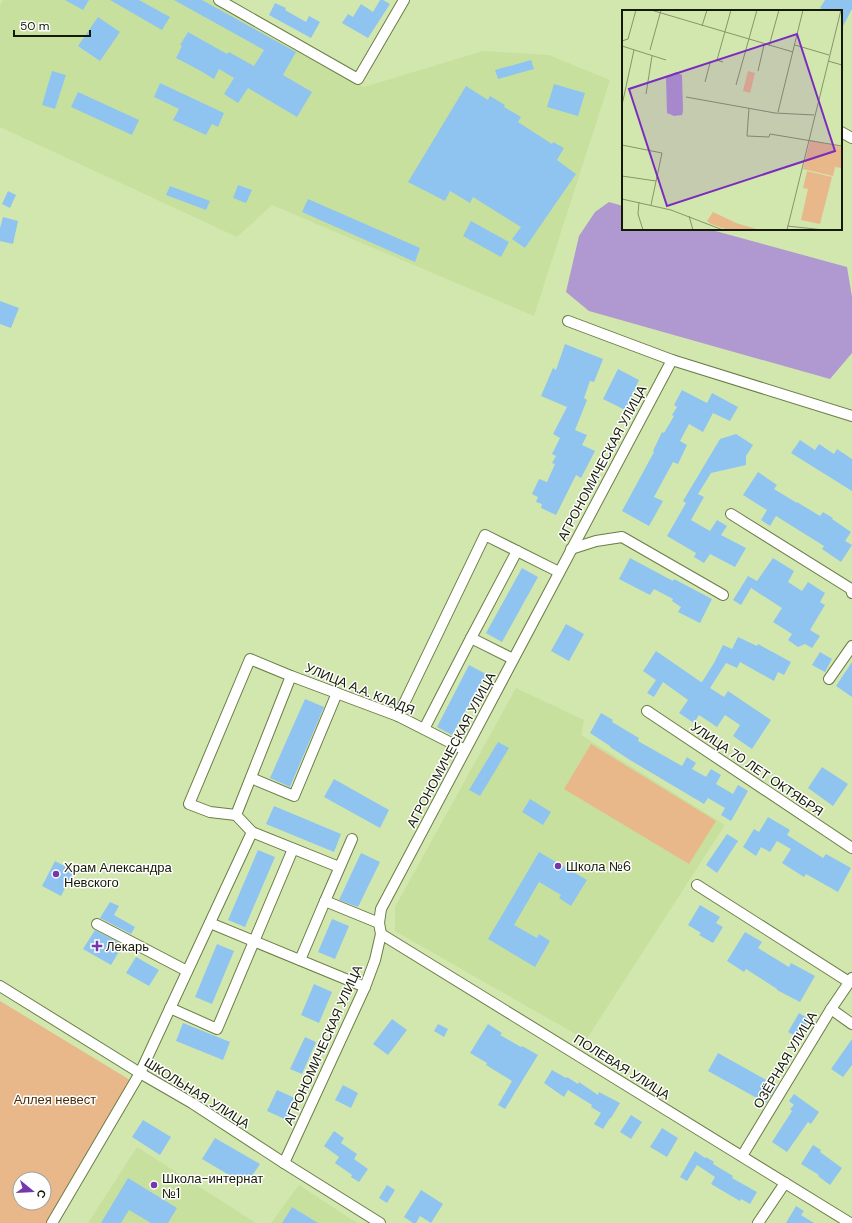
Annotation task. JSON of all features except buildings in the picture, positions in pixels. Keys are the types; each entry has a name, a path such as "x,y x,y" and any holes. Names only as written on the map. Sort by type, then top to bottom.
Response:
{"street":[{"path":"219,0 358,79 404,0"},
{"path":"842,133 852,138"},
{"path":"568,321 672,360 852,416"},
{"name":"АГРОНОМИЧЕСКАЯ УЛИЦА","path":"284,1163 365,987 375,960 381,934 379,923 381,909 672,360"},
{"path":"731,514 851,589 852,593"},
{"path":"398,716 485,535 559,572"},
{"path":"571,549 596,541 622,538 723,595"},
{"path":"424,729 517,551"},
{"path":"471,638 513,659"},
{"path":"829,679 852,646"},
{"path":"291,676 250,659 188,804 210,812 236,815 252,832 339,867"},
{"name":"УЛИЦА А.А. КЛАДЯ","path":"236,815 291,676 398,716 465,750"},
{"path":"251,778 294,796 337,693"},
{"name":"УЛИЦА 70 ЛЕТ ОКТЯБРЯ","path":"648,711 852,848"},
{"path":"52,1223 140,1074 252,832"},
{"path":"300,960 352,839"},
{"path":"170,1008 217,1029 293,849"},
{"path":"697,885 851,980"},
{"path":"325,901 379,923"},
{"path":"210,923 365,987"},
{"path":"97,924 187,972"},
{"name":"ПОЛЕВАЯ УЛИЦА","path":"381,934 850,1223"},
{"name":"ОЗЁРНАЯ УЛИЦА","path":"742,1156 831,1009 851,980"},
{"name":"ШКОЛЬНАЯ УЛИЦА","path":"0,986 140,1074 192,1103 380,1223"},
{"path":"831,1009 852,1024"},
{"path":"758,1223 785,1183"}],"shaded area":[{"path":"3,0 210,0 364,87 483,51 549,55 610,80 534,316 272,205 237,237 0,127 0,5"},
{"path":"609,202 622,206 622,230 712,230 847,267 852,297 852,353 830,379 589,311 566,292 579,236 595,212"},
{"name":"Школа №6","path":"516,688 584,720 581,735 725,825 586,1040 395,931 395,907"},
{"name":"Школа-интернат №1","path":"137,1147 256,1223 88,1223"},
{"name":"Школа-интернат №1","path":"299,1185 357,1223 271,1223"}],"green space":[{"path":"591,744 716,821 689,864 564,789"},
{"name":"Аллея невест","path":"0,1001 130,1080 46,1223 0,1223"}],"place":[{"name":"Школа №6","path":"558,866"},
{"name":"Храм Александра Невского","path":"56,874"},
{"name":"Лекарь","path":"97,946"},
{"name":"Школа-интернат №1","path":"154,1185"}]}
